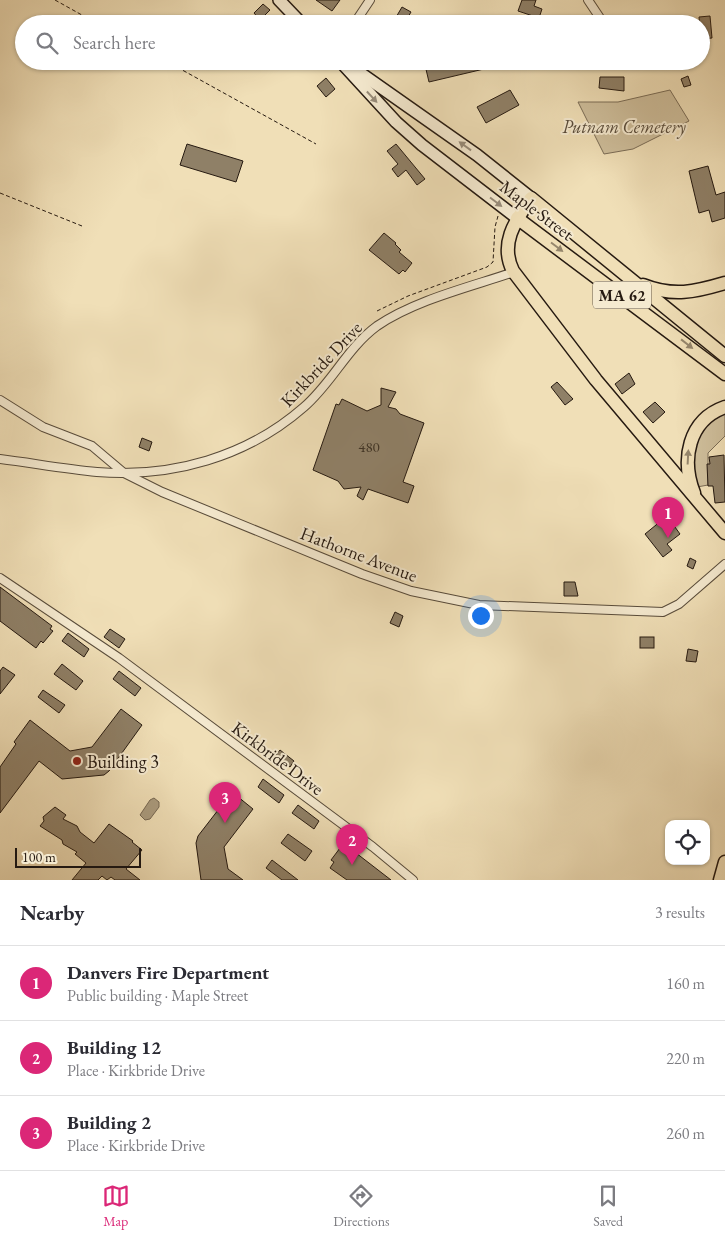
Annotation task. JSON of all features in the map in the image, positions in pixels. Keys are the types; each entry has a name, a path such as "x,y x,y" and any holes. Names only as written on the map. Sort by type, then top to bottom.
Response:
{"main road":[{"path":"279,0 293,15"},
{"name":"Maple Street","path":"348,70 391,117 422,146 515,222 725,374"},
{"name":"Maple Street","path":"357,70 477,155 725,356"},
{"path":"531,198 515,222 507,252 514,272 596,380 725,534"},
{"path":"630,279 652,289 673,294 694,292 725,283"},
{"path":"700,504 688,472 690,443 704,420 725,407"},
{"path":"720,880 725,862"}],"street":[{"path":"360,15 370,0"},
{"path":"588,0 598,15"},
{"name":"Kirkbride Drive","path":"0,459 96,472 124,473 148,472 206,461 260,440 306,405 348,354 376,327 405,311 514,272"},
{"name":"Hathorne Avenue","path":"0,400 43,427 92,446 124,473 162,492 362,574 411,591 464,603 518,608 663,612 679,604 725,564"},
{"name":"Kirkbride Drive","path":"0,578 119,658 373,847 413,880"}],"path":[{"path":"55,0 82,15"},
{"path":"182,70 316,144"},
{"path":"0,193 82,226"},
{"path":"377,311 408,296 487,267 494,262 497,216 515,222"}],"green space":[{"name":"Putnam Cemetery","path":"670,90 689,121 633,149 604,154 578,102 618,102"},
{"path":"725,412 725,436 708,453 708,485 697,487 690,458 704,426"}],"shaded area":[{"path":"154,798 159,802 159,807 150,819 145,820 140,815 150,800"}],"building":[{"path":"316,0 340,0 332,11"},
{"path":"522,0 536,0 534,6 542,9 540,15 530,15 518,11"},
{"path":"263,4 270,10 265,15 256,15 254,13"},
{"path":"402,7 411,12 409,15 397,15"},
{"path":"710,16 712,38 710,38"},
{"path":"426,70 480,70 429,82"},
{"path":"688,76 691,85 684,87 681,79"},
{"path":"600,77 624,77 624,91 599,88"},
{"path":"326,78 335,89 326,97 317,86"},
{"path":"510,90 519,105 486,123 477,107"},
{"path":"187,144 243,161 236,182 180,165"},
{"path":"396,144 425,179 417,185 406,170 398,177 392,169 398,164 387,151"},
{"path":"708,166 716,195 725,192 725,218 712,222 709,210 699,213 689,171"},
{"path":"384,233 396,243 401,250 399,252 412,263 405,272 403,270 399,274 369,250"},
{"path":"629,373 635,384 622,394 615,384"},
{"path":"557,382 573,399 565,405 551,387"},
{"path":"381,388 396,392 388,407 396,409 400,414 424,423 403,482 414,486 408,503 368,489 363,500 357,496 361,487 344,489 338,481 313,470 336,404 339,405 342,399 367,411 381,405"},
{"path":"655,402 665,412 653,423 643,412"},
{"path":"142,438 152,442 149,451 139,447"},
{"path":"724,455 725,502 715,503 713,486 708,486 707,464 710,464 709,457"},
{"path":"667,516 680,534 667,544 672,550 663,557 645,534"},
{"path":"690,558 696,561 693,569 687,566"},
{"path":"564,582 575,582 578,596 564,596"},
{"path":"0,587 52,626 50,629 53,631 36,648 0,621"},
{"path":"395,612 403,616 399,627 390,623"},
{"path":"110,629 125,639 119,648 104,637"},
{"path":"68,633 89,649 84,657 62,641"},
{"path":"640,637 654,637 654,648 640,648"},
{"path":"688,649 698,651 696,662 686,661"},
{"path":"62,664 83,681 76,690 54,674"},
{"path":"3,667 15,675 0,694 0,671"},
{"path":"119,671 141,688 135,696 113,679"},
{"path":"43,690 65,705 59,713 38,697"},
{"name":"Building 3","path":"121,709 142,725 109,771 104,775 62,779 39,761 0,813 0,767 16,744 14,742 30,720 70,751 92,747"},
{"path":"280,750 294,761 290,767 275,756"},
{"path":"263,779 284,795 279,803 258,787"},
{"path":"232,792 253,809 224,847 228,869 243,880 201,880 196,843 198,836"},
{"path":"298,805 319,821 314,829 292,813"},
{"path":"55,807 66,815 63,819 77,826 80,832 94,843 109,824 133,841 142,850 126,869 140,880 115,880 111,877 107,880 102,876 98,880 72,880 86,863 75,854 77,852 63,844 62,840 40,826 44,821 43,817"},
{"path":"288,834 312,851 305,861 281,843"},
{"path":"347,846 391,880 347,880 330,868 334,862 331,860 340,848 343,850"},
{"path":"272,860 298,880 282,880 266,868"}],"place":[{"name":"Danvers Fire Department","path":"668,538"},
{"name":"Building 3","path":"77,761"},
{"name":"Building 2","path":"225,823"},
{"name":"Building 12","path":"352,865"}]}
